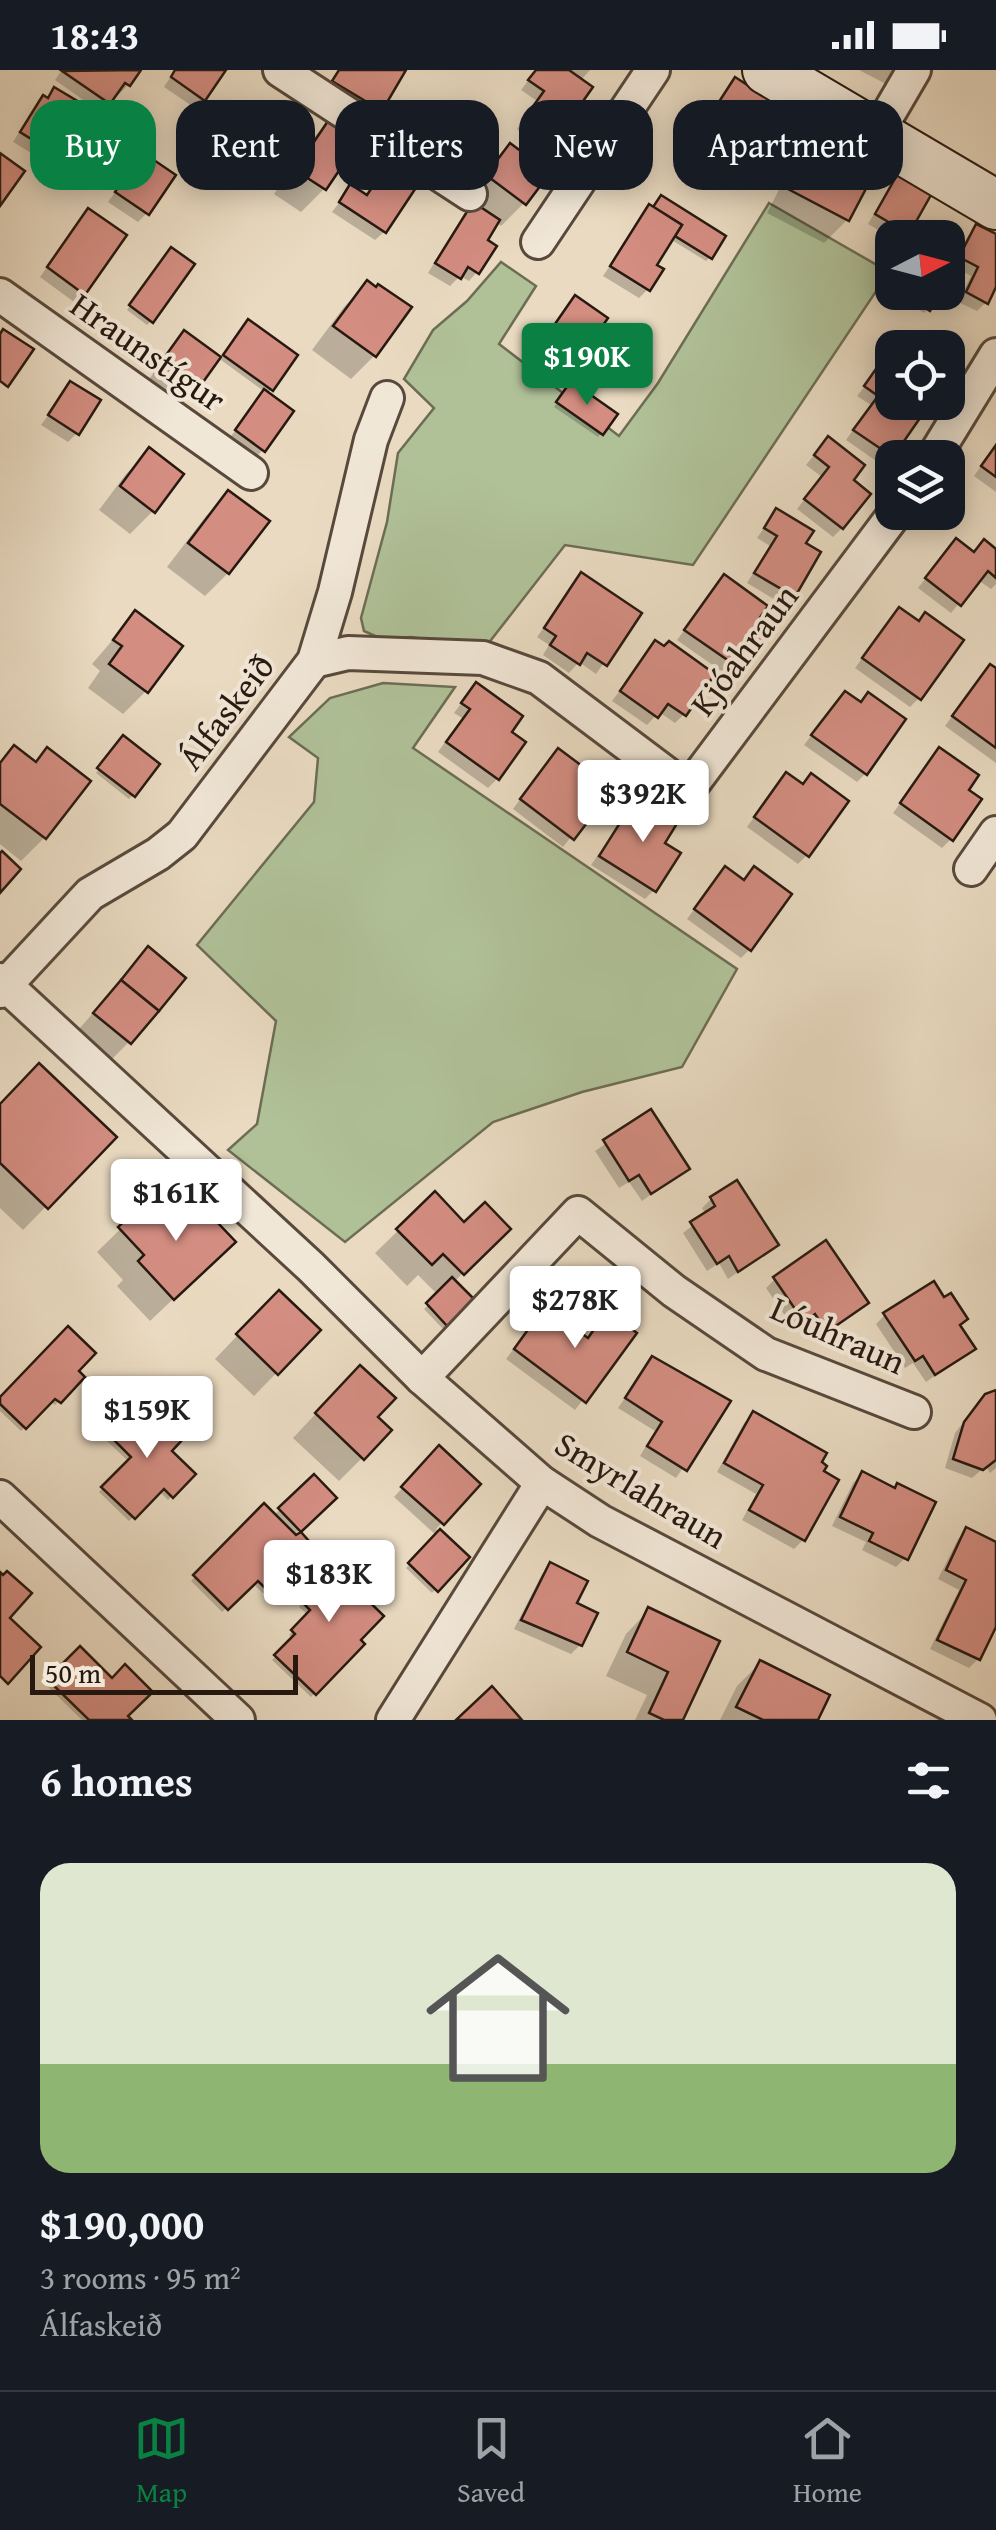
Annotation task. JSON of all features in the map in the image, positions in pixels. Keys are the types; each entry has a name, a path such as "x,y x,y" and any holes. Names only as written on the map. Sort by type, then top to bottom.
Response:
{"main road":[{"path":"767,70 875,100"},
{"path":"826,70 883,100"},
{"path":"903,112 996,176"},
{"path":"903,115 996,204"}],"street":[{"path":"280,70 470,194"},
{"path":"538,242 653,70"},
{"name":"Hraunstígur","path":"0,295 250,473"},
{"path":"945,440 992,372"},
{"name":"Álfaskeið","path":"2,986 90,894 158,854 182,835 314,661 372,440 387,398"},
{"name":"Kjóahraun","path":"314,661 348,653 483,658 539,678 688,790 883,530"},
{"path":"970,869 996,833"},
{"name":"Smyrlahraun","path":"2,986 311,1267 422,1378 542,1483 600,1520 980,1720"},
{"name":"Lóuhraun","path":"422,1378 578,1212 674,1291 766,1354 914,1412"},
{"path":"394,1720 542,1483"},
{"path":"0,1497 238,1720"}],"green space":[{"path":"769,203 875,264 875,293 693,565 565,545 484,649 411,637 382,639 364,631 361,618 387,522 398,453 434,408 404,379 433,330 467,301 501,262 536,286 499,344 619,436 658,383"},
{"path":"383,683 455,687 413,748 737,969 682,1067 582,1092 493,1122 345,1242 228,1150 257,1124 276,1021 197,945 314,802 318,758 289,737 330,698"}],"building":[{"path":"141,70 113,100 104,100 62,71"},
{"path":"175,70 226,70 206,100 171,77"},
{"path":"339,70 406,70 388,100 364,100 332,81"},
{"path":"536,70 569,70 593,87 584,100 538,100 544,91 528,80"},
{"path":"735,77 771,100 720,100"},
{"path":"54,87 76,100 40,100 43,95 48,98"},
{"path":"30,116 30,138 20,132"},
{"path":"330,118 335,121 335,177 326,190 315,183 315,140"},
{"path":"510,143 519,150 519,190 537,190 526,205 499,185 499,158"},
{"path":"0,153 25,171 0,206"},
{"path":"156,161 176,175 149,215 115,192 156,190"},
{"path":"903,179 931,195 917,220 885,220 875,214 889,190 903,190"},
{"path":"346,190 359,190 367,195 370,190 414,190 386,233 339,202"},
{"path":"790,190 865,190 849,221"},
{"path":"661,195 726,236 712,259 675,236 682,225 653,207"},
{"path":"473,202 500,220 488,240 497,246 479,274 468,267 461,279 435,263"},
{"path":"649,204 682,225 657,265 664,269 650,291 610,266"},
{"path":"88,208 127,235 85,295 47,267"},
{"path":"976,224 996,234 996,287 988,304 966,292 978,267 965,260 965,245"},
{"path":"171,247 195,264 153,323 129,305"},
{"path":"367,280 412,307 376,357 333,326"},
{"path":"575,295 608,318 570,373 537,350"},
{"path":"248,319 298,355 273,391 223,355"},
{"path":"3,329 34,349 8,387 0,381"},
{"path":"184,330 221,357 191,399 154,372"},
{"path":"875,370 875,394 864,386"},
{"path":"70,381 101,400 79,435 48,415"},
{"path":"571,381 618,414 603,435 556,402"},
{"path":"264,389 294,411 265,452 235,430"},
{"path":"875,400 875,420 919,420 905,440 875,440 875,445 853,430"},
{"path":"828,436 865,465 854,480 871,494 843,529 804,499 829,467 814,455"},
{"path":"996,445 996,477 981,466"},
{"path":"149,447 184,474 155,513 120,486"},
{"path":"228,490 270,521 229,574 188,543"},
{"path":"776,508 814,531 806,543 821,552 795,597 754,573 777,536 764,528"},
{"path":"956,538 974,552 984,539 996,549 996,578 988,571 961,606 925,578"},
{"path":"581,572 642,613 607,666 587,653 580,665 550,645 556,636 544,628"},
{"path":"724,574 768,606 759,619 771,628 742,670 684,630"},
{"path":"899,607 919,621 925,612 964,640 921,700 862,658"},
{"path":"135,610 183,646 148,693 109,664 122,646 113,640"},
{"path":"655,640 664,646 669,641 715,674 686,716 668,704 658,718 620,691"},
{"path":"990,664 996,668 996,748 952,716"},
{"path":"476,682 523,716 512,732 526,742 499,780 446,742 470,709 461,703"},
{"path":"845,691 861,702 868,692 906,719 867,775 811,735"},
{"path":"123,735 160,764 135,797 97,768"},
{"path":"14,745 36,762 47,747 91,781 46,839 0,804 0,763"},
{"path":"939,747 979,775 969,790 982,799 953,841 900,803"},
{"path":"558,748 598,778 585,796 599,807 574,840 520,799"},
{"path":"786,772 803,784 811,773 849,801 809,857 754,817"},
{"path":"637,796 678,822 665,843 681,853 656,892 599,856"},
{"path":"0,853 21,869 0,893"},
{"path":"725,866 744,880 754,866 792,894 751,951 694,909"},
{"path":"148,946 186,978 159,1011 121,980"},
{"path":"121,980 159,1011 131,1044 93,1013"},
{"path":"39,1063 117,1137 48,1209 0,1163 0,1104"},
{"path":"651,1109 690,1169 651,1194 639,1175 629,1181 603,1140"},
{"path":"737,1180 779,1245 738,1272 729,1256 717,1264 690,1222 715,1206 710,1197"},
{"path":"435,1191 464,1222 485,1202 511,1229 464,1275 443,1254 432,1265 396,1229"},
{"path":"149,1198 171,1220 194,1198 236,1242 174,1300 138,1261 144,1255 118,1227"},
{"path":"826,1240 869,1303 827,1332 815,1314 804,1322 773,1277"},
{"path":"452,1277 476,1301 448,1327 426,1303"},
{"path":"934,1281 944,1297 951,1293 968,1319 960,1325 976,1349 935,1375 923,1356 915,1361 883,1313"},
{"path":"279,1290 321,1330 278,1375 236,1334"},
{"path":"545,1306 588,1338 607,1311 637,1333 586,1403 514,1349"},
{"path":"68,1326 96,1353 79,1371 85,1377 61,1403 55,1399 26,1429 0,1404 0,1397"},
{"path":"652,1356 731,1401 687,1471 647,1446 662,1422 625,1398"},
{"path":"360,1365 396,1398 378,1417 392,1430 364,1460 315,1413"},
{"path":"996,1390 996,1460 983,1470 953,1459 964,1422 985,1394"},
{"path":"144,1399 184,1438 172,1451 196,1474 173,1498 164,1489 135,1519 101,1487 131,1457 109,1435"},
{"path":"753,1411 827,1453 822,1462 827,1466 824,1471 839,1480 805,1541 749,1510 763,1485 724,1463"},
{"path":"439,1445 481,1484 444,1525 401,1487"},
{"path":"862,1471 936,1502 908,1560 869,1541 873,1533 840,1517"},
{"path":"314,1474 337,1498 301,1532 278,1508"},
{"path":"264,1503 316,1549 271,1594 258,1581 228,1610 193,1575"},
{"path":"966,1527 996,1542 996,1627 980,1660 937,1640 966,1580 946,1570"},
{"path":"440,1529 470,1557 438,1592 408,1563"},
{"path":"328,1546 364,1580 356,1589 384,1616 361,1640 365,1644 316,1695 274,1655 295,1634 291,1630 310,1610 301,1601 325,1576 311,1563"},
{"path":"550,1562 588,1581 577,1603 598,1613 582,1646 521,1620"},
{"path":"7,1571 32,1593 10,1618 41,1647 8,1684 0,1676 0,1572 3,1575"},
{"path":"648,1607 720,1641 683,1720 664,1720 649,1713 668,1672 627,1652"},
{"path":"80,1646 112,1678 125,1664 153,1692 128,1716 132,1720 89,1720 47,1679"},
{"path":"760,1660 830,1695 818,1720 763,1720 736,1707"},
{"path":"492,1686 522,1720 456,1720"}]}
